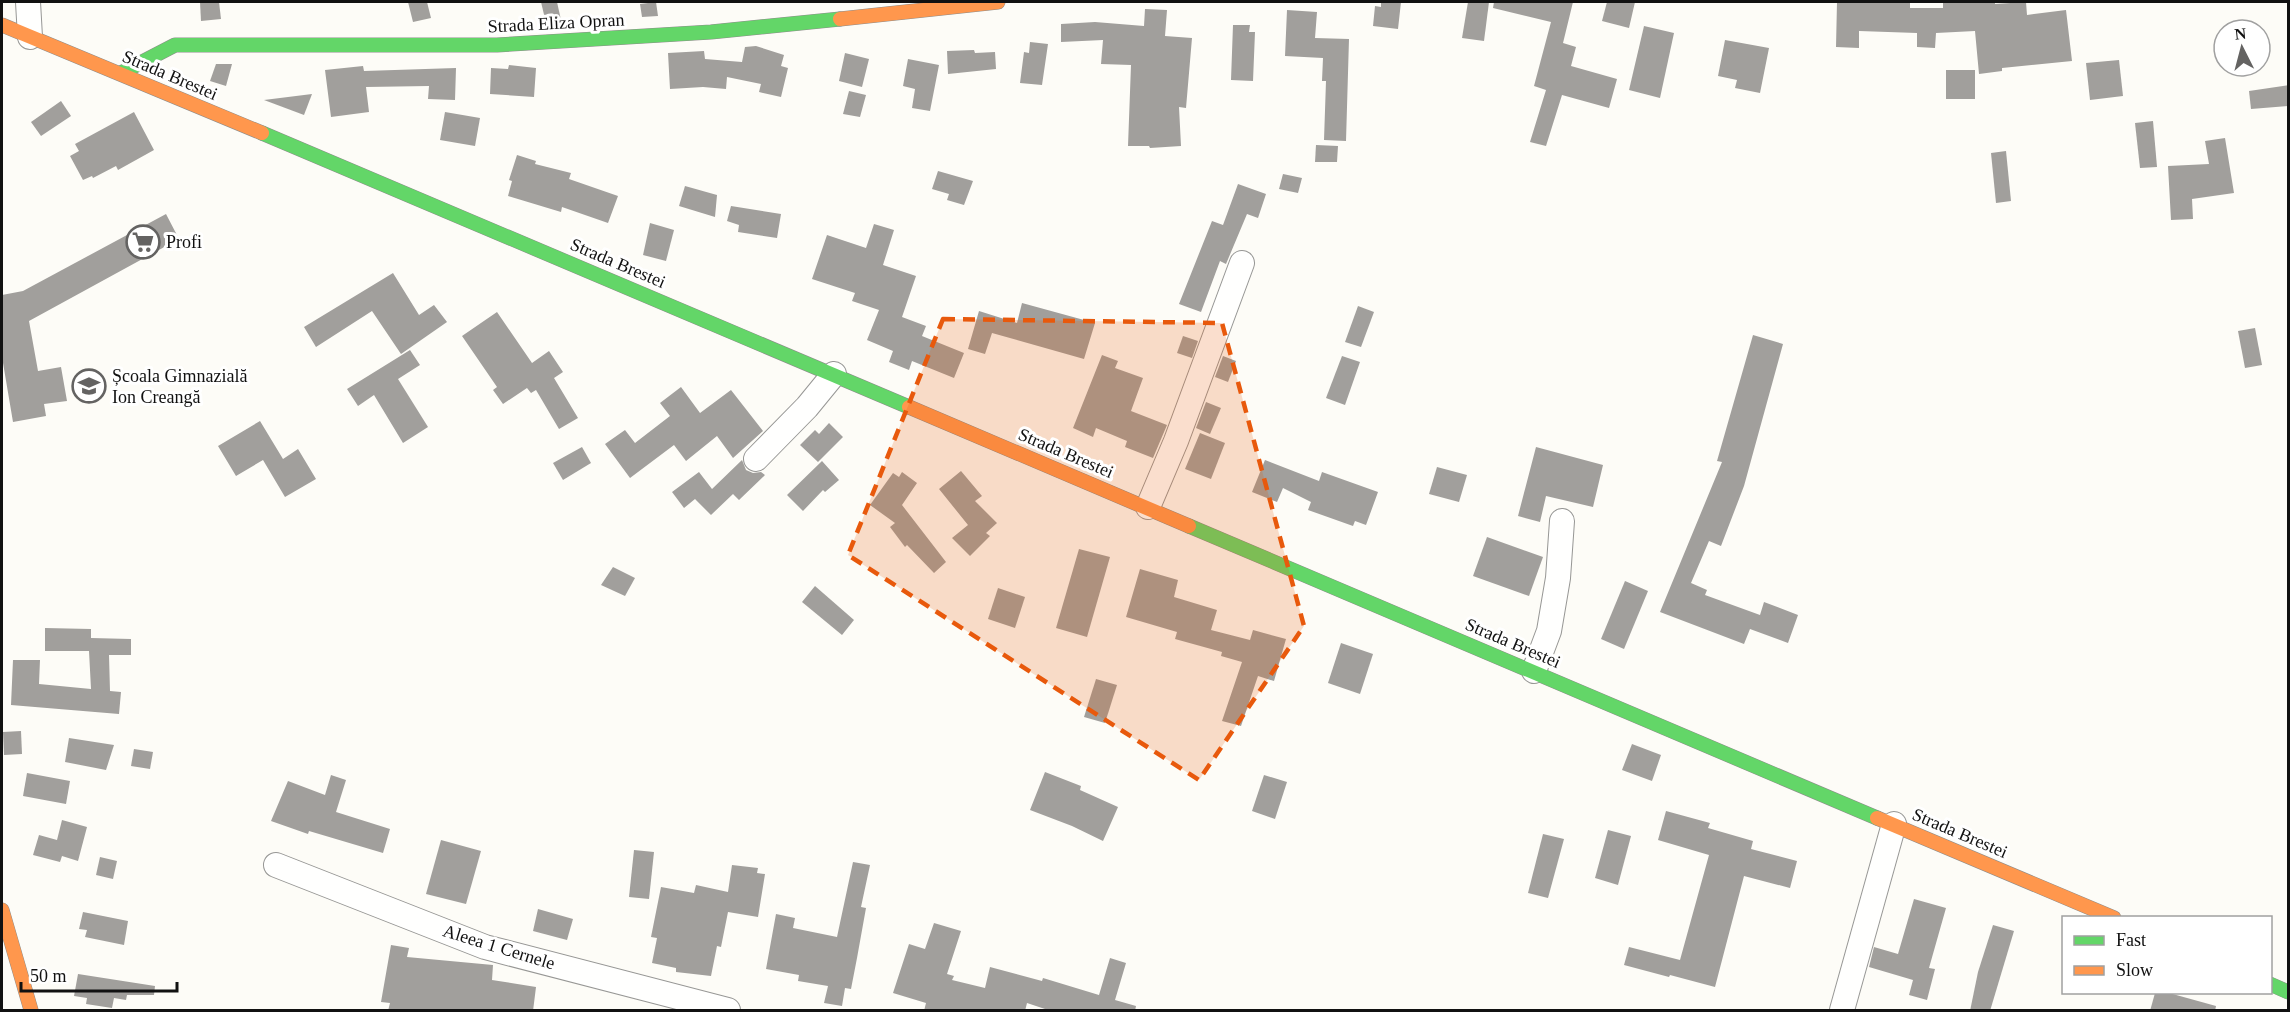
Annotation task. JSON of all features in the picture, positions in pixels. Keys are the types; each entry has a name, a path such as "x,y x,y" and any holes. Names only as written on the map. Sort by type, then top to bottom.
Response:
{"main road":[{"name":"Strada Eliza Opran","path":"121,73 175,45 497,45 711,32 998,2"},
{"name":"Strada Brestei","path":"2,25 834,374 2109,916"},
{"path":"2,910 32,1011"},
{"path":"2272,984 2289,992"}],"street":[{"path":"28,2 30,38"},
{"path":"1148,507 1176,441 1242,263"},
{"path":"756,459 807,407 834,374"},
{"path":"1534,671 1549,631 1558,578 1562,521"},
{"path":"1842,1011 1894,824"},
{"name":"Aleea 1 Cernele","path":"276,865 485,947 728,1011"}],"highlighted area":[{"path":"943,319 1222,323 1304,626 1199,780 848,555"}],"building":[{"path":"200,2 219,2 221,19 201,21"},
{"path":"408,2 427,2 431,18 413,22"},
{"path":"541,2 557,2 561,20 546,23"},
{"path":"656,2 658,16 642,17 640,4"},
{"path":"1381,2 1401,2 1398,29 1373,26 1375,6 1381,7"},
{"path":"1468,2 1489,2 1484,41 1462,38"},
{"path":"1494,2 1573,2 1563,43 1576,47 1571,66 1617,79 1609,108 1562,95 1546,146 1530,142 1546,90 1534,86 1551,22 1493,8"},
{"path":"1607,2 1635,2 1629,28 1602,21"},
{"path":"1837,2 1910,2 1910,8 1943,8 1943,2 1995,2 1995,4 2026,2 2027,15 2066,10 2072,61 2002,68 2002,71 1979,74 1975,31 1936,33 1935,48 1917,47 1917,33 1859,31 1859,48 1836,47"},
{"path":"1145,9 1167,10 1165,36 1192,38 1186,108 1179,107 1181,146 1150,148 1149,146 1128,146 1131,65 1101,64 1103,40 1061,42 1061,24 1095,22 1144,26"},
{"path":"1287,10 1317,12 1315,38 1349,39 1346,141 1324,140 1326,81 1322,81 1323,58 1285,56"},
{"path":"1233,25 1250,25 1249,32 1255,32 1253,81 1231,80"},
{"path":"1644,26 1674,33 1660,98 1629,90"},
{"path":"1725,40 1769,48 1760,93 1735,88 1737,80 1718,76"},
{"path":"1030,42 1048,44 1042,85 1020,83 1024,52 1029,53"},
{"path":"756,46 784,55 781,66 788,68 781,97 759,92 761,84 727,77 726,89 703,87 670,89 668,53 704,51 705,59 742,62 745,47"},
{"path":"974,50 975,53 995,52 996,69 948,74 947,51"},
{"path":"845,53 869,59 862,87 839,81"},
{"path":"908,59 939,65 930,111 912,108 915,89 903,86"},
{"path":"2119,60 2123,96 2090,100 2086,63"},
{"path":"216,64 232,64 226,86 210,81"},
{"path":"509,65 536,68 534,97 490,94 491,68 508,69"},
{"path":"363,66 364,71 456,68 455,100 428,99 429,86 366,87 369,112 331,117 325,70"},
{"path":"1946,70 1975,70 1975,99 1946,99"},
{"path":"2289,85 2289,106 2251,109 2249,91"},
{"path":"849,91 866,95 860,117 843,114"},
{"path":"312,94 304,115 264,100"},
{"path":"61,101 71,116 41,136 31,122"},
{"path":"134,112 154,150 118,170 116,166 93,178 92,176 83,180 70,156 79,151 75,144"},
{"path":"445,112 480,118 475,146 440,140"},
{"path":"2153,121 2157,167 2140,168 2135,123"},
{"path":"2225,138 2234,193 2192,199 2193,219 2171,220 2168,166 2209,164 2205,141"},
{"path":"1316,145 1338,146 1337,162 1315,162"},
{"path":"2006,151 2011,201 1996,203 1991,153"},
{"path":"517,155 536,161 535,164 571,173 569,179 618,196 608,223 562,207 561,212 508,196 512,181 509,180"},
{"path":"938,171 973,181 964,205 947,200 949,194 932,189"},
{"path":"1283,174 1302,178 1298,193 1279,189"},
{"path":"1238,184 1266,194 1258,218 1247,214 1226,264 1220,261 1201,312 1179,304 1212,221 1223,225"},
{"path":"685,186 717,195 715,217 679,206"},
{"path":"731,206 781,214 777,238 738,232 739,225 727,221"},
{"path":"166,214 179,239 29,321 38,371 61,367 67,401 44,404 46,416 13,422 2,357 2,295 23,291"},
{"path":"650,223 674,230 666,261 643,255"},
{"path":"874,224 894,230 883,265 916,276 902,317 926,326 922,336 964,353 954,378 912,361 909,370 889,362 893,351 867,340 879,310 852,301 855,293 812,279 827,235 866,248"},
{"path":"393,273 419,315 434,305 447,322 401,354 372,311 316,347 304,327"},
{"path":"1022,303 1095,323 1084,359 992,333 985,354 968,349 979,311 1017,323"},
{"path":"1358,306 1374,312 1361,347 1345,342"},
{"path":"497,312 532,363 549,351 563,372 554,378 578,418 559,429 536,390 531,393 527,388 503,404 493,390 497,387 462,336"},
{"path":"2255,328 2262,365 2245,368 2238,331"},
{"path":"1753,335 1783,344 1744,486 1721,546 1709,541 1691,583 1707,590 1705,595 1760,615 1764,602 1798,615 1788,643 1750,629 1744,644 1660,612 1722,462 1717,461"},
{"path":"1183,336 1198,341 1192,358 1177,353"},
{"path":"410,350 420,365 398,379 428,427 403,443 374,395 358,406 347,389"},
{"path":"1102,355 1118,361 1115,368 1143,378 1131,411 1167,425 1153,458 1125,447 1127,441 1096,428 1093,437 1073,428"},
{"path":"1223,356 1236,361 1228,382 1215,377"},
{"path":"1342,356 1360,362 1345,405 1326,398"},
{"path":"681,387 700,413 731,390 763,431 733,458 717,436 686,461 674,445 630,478 605,444 625,430 635,443 670,416 660,403"},
{"path":"1206,402 1221,408 1210,434 1196,428"},
{"path":"260,421 283,459 298,449 316,479 285,497 263,460 236,476 218,446"},
{"path":"829,423 843,437 818,462 800,445 815,430 819,434"},
{"path":"1200,433 1225,443 1211,479 1185,469"},
{"path":"582,447 591,463 563,480 553,463"},
{"path":"1536,447 1603,465 1593,507 1546,496 1540,522 1518,516"},
{"path":"742,460 746,470 753,473 761,472 765,475 739,500 733,494 711,515 695,499 684,508 672,492 699,472 712,489"},
{"path":"1265,460 1319,481 1322,472 1378,492 1366,525 1355,521 1353,526 1308,510 1311,502 1283,488 1277,502 1252,492"},
{"path":"822,461 839,480 825,492 823,490 803,511 787,495"},
{"path":"1437,467 1467,475 1459,502 1429,494"},
{"path":"961,471 982,496 975,501 997,523 986,533 990,536 970,556 952,538 968,525 939,489"},
{"path":"902,472 917,483 902,505 946,562 934,573 907,545 905,547 890,527 895,523 870,505 893,473 899,477"},
{"path":"1487,537 1543,557 1529,596 1473,576"},
{"path":"1079,549 1110,557 1087,637 1056,628"},
{"path":"613,567 635,578 625,596 601,585"},
{"path":"1140,569 1178,580 1174,597 1217,610 1211,630 1250,640 1253,630 1286,639 1274,681 1258,676 1241,726 1222,721 1242,662 1221,656 1222,652 1175,639 1177,632 1126,617"},
{"path":"1625,581 1648,591 1624,649 1601,639"},
{"path":"815,586 854,620 842,635 802,602"},
{"path":"998,588 1025,597 1015,628 988,619"},
{"path":"45,628 91,629 91,638 131,639 131,655 109,655 110,691 121,692 119,714 11,705 13,660 40,660 39,684 91,689 89,651 45,651"},
{"path":"1341,643 1373,654 1360,694 1328,683"},
{"path":"1096,679 1117,685 1105,723 1084,717"},
{"path":"21,731 22,754 4,755 3,732"},
{"path":"69,738 114,745 106,770 65,762"},
{"path":"1632,744 1661,755 1652,781 1622,770"},
{"path":"134,749 153,752 150,769 131,766"},
{"path":"1045,772 1081,786 1080,790 1118,807 1103,841 1030,810"},
{"path":"27,773 70,781 66,804 23,796"},
{"path":"331,775 346,780 336,812 390,829 383,853 309,831 308,834 271,821 288,781 325,795"},
{"path":"1264,775 1287,782 1275,819 1252,811"},
{"path":"1666,811 1710,823 1708,828 1753,841 1751,849 1797,861 1790,888 1744,876 1715,987 1624,965 1629,947 1680,960 1709,855 1658,840"},
{"path":"62,820 87,827 78,861 62,856 60,862 33,855 39,835 57,840"},
{"path":"1608,830 1631,836 1618,885 1595,878"},
{"path":"1543,834 1564,839 1548,898 1528,893"},
{"path":"441,840 481,851 466,904 426,894"},
{"path":"634,850 654,852 649,899 629,897"},
{"path":"100,857 117,861 113,879 96,875"},
{"path":"853,862 870,865 861,907 866,908 851,989 845,988 842,1006 824,1003 828,986 798,981 799,975 766,969 776,914 795,918 793,928 837,937"},
{"path":"732,865 758,868 757,873 765,874 758,917 728,912 721,947 717,946 711,976 676,972 676,968 652,963 657,938 651,937 661,887 694,893 696,885 728,892"},
{"path":"1914,899 1946,908 1929,968 1935,969 1927,1000 1909,995 1913,980 1869,967 1874,947 1898,954"},
{"path":"538,909 573,919 567,940 533,931"},
{"path":"83,912 128,921 124,945 85,937 87,930 79,929"},
{"path":"934,923 961,931 947,974 954,976 952,980 985,988 990,967 1042,981 1043,978 1099,995 1110,958 1126,963 1115,1000 1136,1006 1135,1011 1051,1011 1027,1003 1025,1011 924,1011 926,1003 893,993 909,944 925,949"},
{"path":"1993,925 2014,931 1990,1011 1970,1011 1978,972"},
{"path":"391,945 409,948 407,957 493,965 492,980 536,987 533,1011 388,1011 390,1003 381,1002"},
{"path":"78,974 155,986 154,995 127,995 126,1000 114,998 112,1008 86,1004 87,998 74,996"},
{"path":"2155,994 2173,994 2216,1006 2215,1011 2150,1011"}],"traffic: fast":[{"path":"121,73 175,45 497,45 711,32 840,19"},
{"path":"262,133 909,407"},
{"path":"1189,526 1877,818"},
{"path":"2272,985 2288,992"}],"traffic: slow":[{"path":"840,19 998,2"},
{"path":"2,25 262,133"},
{"path":"909,407 1189,526"},
{"path":"1877,818 2109,916"},
{"path":"2,910 31,1010"}],"place":[{"name":"Profi","path":"143,242"},
{"name":"Școala Gimnazială Ion Creangă","path":"89,386"}]}
